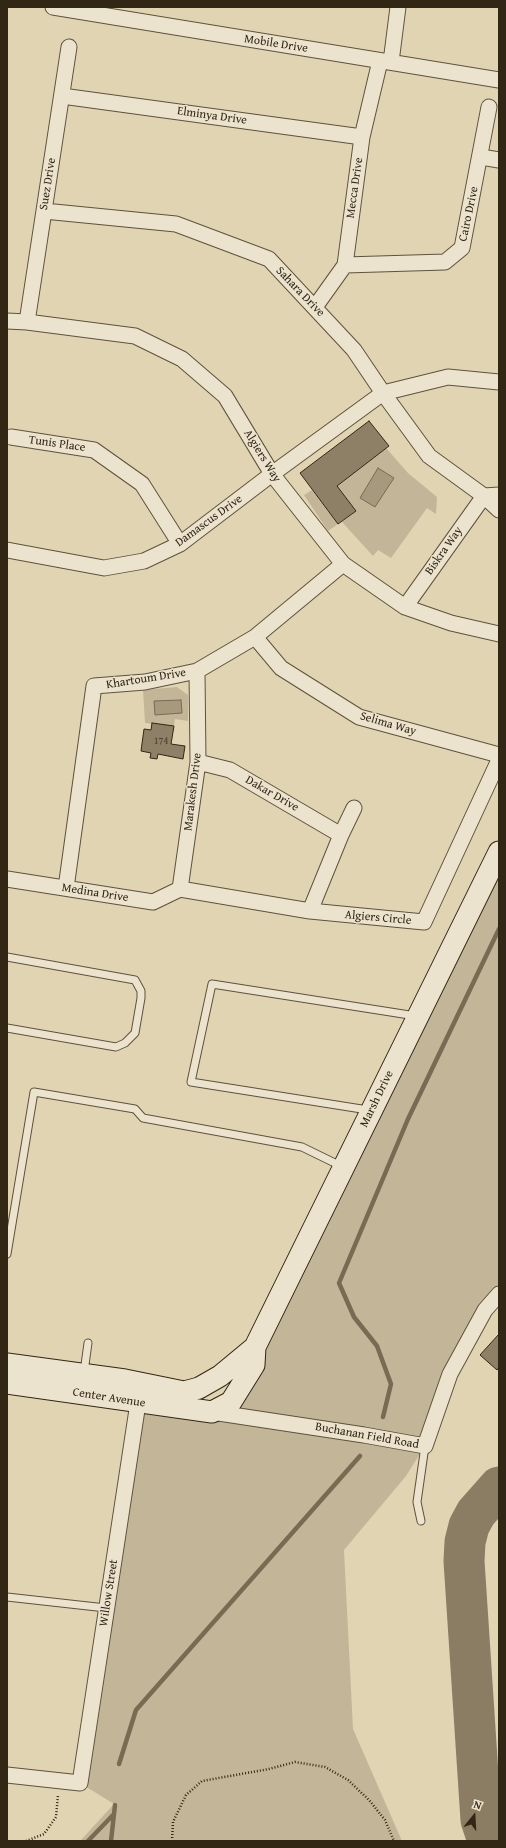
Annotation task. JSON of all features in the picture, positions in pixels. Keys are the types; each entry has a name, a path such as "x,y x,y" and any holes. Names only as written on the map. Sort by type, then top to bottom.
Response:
{"street":[{"name":"Mobile Drive","path":"53,7 499,80"},
{"name":"Mecca Drive","path":"315,307 345,266 362,136 385,62 398,7"},
{"name":"Suez Drive","path":"27,322 69,47"},
{"name":"Elminya Drive","path":"62,96 362,136"},
{"name":"Cairo Drive","path":"345,266 445,262 462,248 481,157 489,107"},
{"path":"481,157 499,160"},
{"name":"Sahara Drive","path":"44,211 176,224 269,259 354,350 429,456 484,496 499,510"},
{"name":"Algiers Way","path":"7,321 27,322 135,336 182,359 225,396 272,474 343,564 405,607 451,623 499,634"},
{"path":"383,393 448,376 499,382"},
{"name":"Damascus Drive","path":"7,550 104,568 144,561 180,544 272,474 383,393"},
{"name":"Tunis Place","path":"11,437 94,450 142,484 180,544"},
{"path":"484,496 499,495"},
{"name":"Biskra Way","path":"405,607 484,496"},
{"name":"Khartoum Drive","path":"66,888 94,686 145,682 197,671 254,637 343,564"},
{"name":"Selima Way","path":"254,637 281,668 359,717 499,755"},
{"name":"Marakesh Drive","path":"180,889 198,762 197,671"},
{"name":"Algiers Circle","path":"180,889 310,911 424,922 499,760"},
{"name":"Dakar Drive","path":"198,762 230,770 342,835"},
{"path":"310,911 354,808"},
{"name":"Marsh Drive","path":"212,1412 231,1402 254,1365 255,1347 499,852"},
{"name":"Medina Drive","path":"7,879 153,902 180,889"},
{"name":"Buchanan Field Road","path":"212,1412 349,1432 425,1446 450,1374 485,1310 499,1294"},
{"name":"Marsh Drive","path":"199,1388 220,1376 255,1347"},
{"name":"Center Avenue","path":"7,1364 84,1374 184,1392 199,1388"},
{"name":"Center Avenue","path":"7,1383 82,1393 138,1403 212,1412"},
{"name":"Willow Street","path":"60,1781 80,1783 138,1403"},
{"path":"7,1775 60,1781"}],"lane":[{"path":"7,957 135,980 141,991 135,1033 125,1043 116,1047 7,1028"},
{"path":"371,1111 191,1082 212,984 418,1016"},
{"path":"7,1254 34,1092 135,1109 143,1118 302,1147 343,1167"},
{"path":"84,1374 88,1343"},
{"path":"422,1521 417,1502 425,1446"},
{"path":"7,1596 106,1608"}],"path":[{"path":"172,1841 173,1822 186,1795 202,1781 269,1769 295,1762 324,1767 348,1780 369,1800 385,1820 394,1841"},
{"path":"26,1841 44,1834 56,1816 60,1781"}],"shaded area":[{"path":"386,448 408,473 437,497 436,514 427,508 391,558 378,550 373,556 342,522 356,511 337,486"},
{"path":"378,468 394,478 375,507 360,498"},
{"path":"312,490 338,524 328,531 304,495"},
{"path":"177,687 188,695 188,721 175,719 174,726 145,723 143,690"},
{"path":"181,700 182,713 155,715 154,701"},
{"path":"499,852 499,1294 485,1310 450,1374 425,1446 406,1476 344,1550 353,1729 402,1841 80,1841 114,1804 80,1783 138,1403 217,1406 231,1401 254,1365 255,1347"}],"building":[{"path":"369,421 389,446 337,486 356,511 338,524 300,473"},
{"path":"152,723 174,726 171,744 185,746 183,759 158,754 157,759 150,758 151,753 141,751 144,729 151,730"},
{"path":"499,1334 499,1367 497,1370 480,1355"}],"waterway":[{"path":"383,1417 391,1384 377,1346 354,1317 339,1283 408,1119 499,929"},
{"path":"119,1764 136,1710 360,1456"},
{"path":"111,1841 115,1805"},
{"path":"88,1841 114,1814"}],"taxiway":[{"path":"488,1841 481,1820 464,1561 465,1542 469,1526 476,1513 499,1487"}]}
